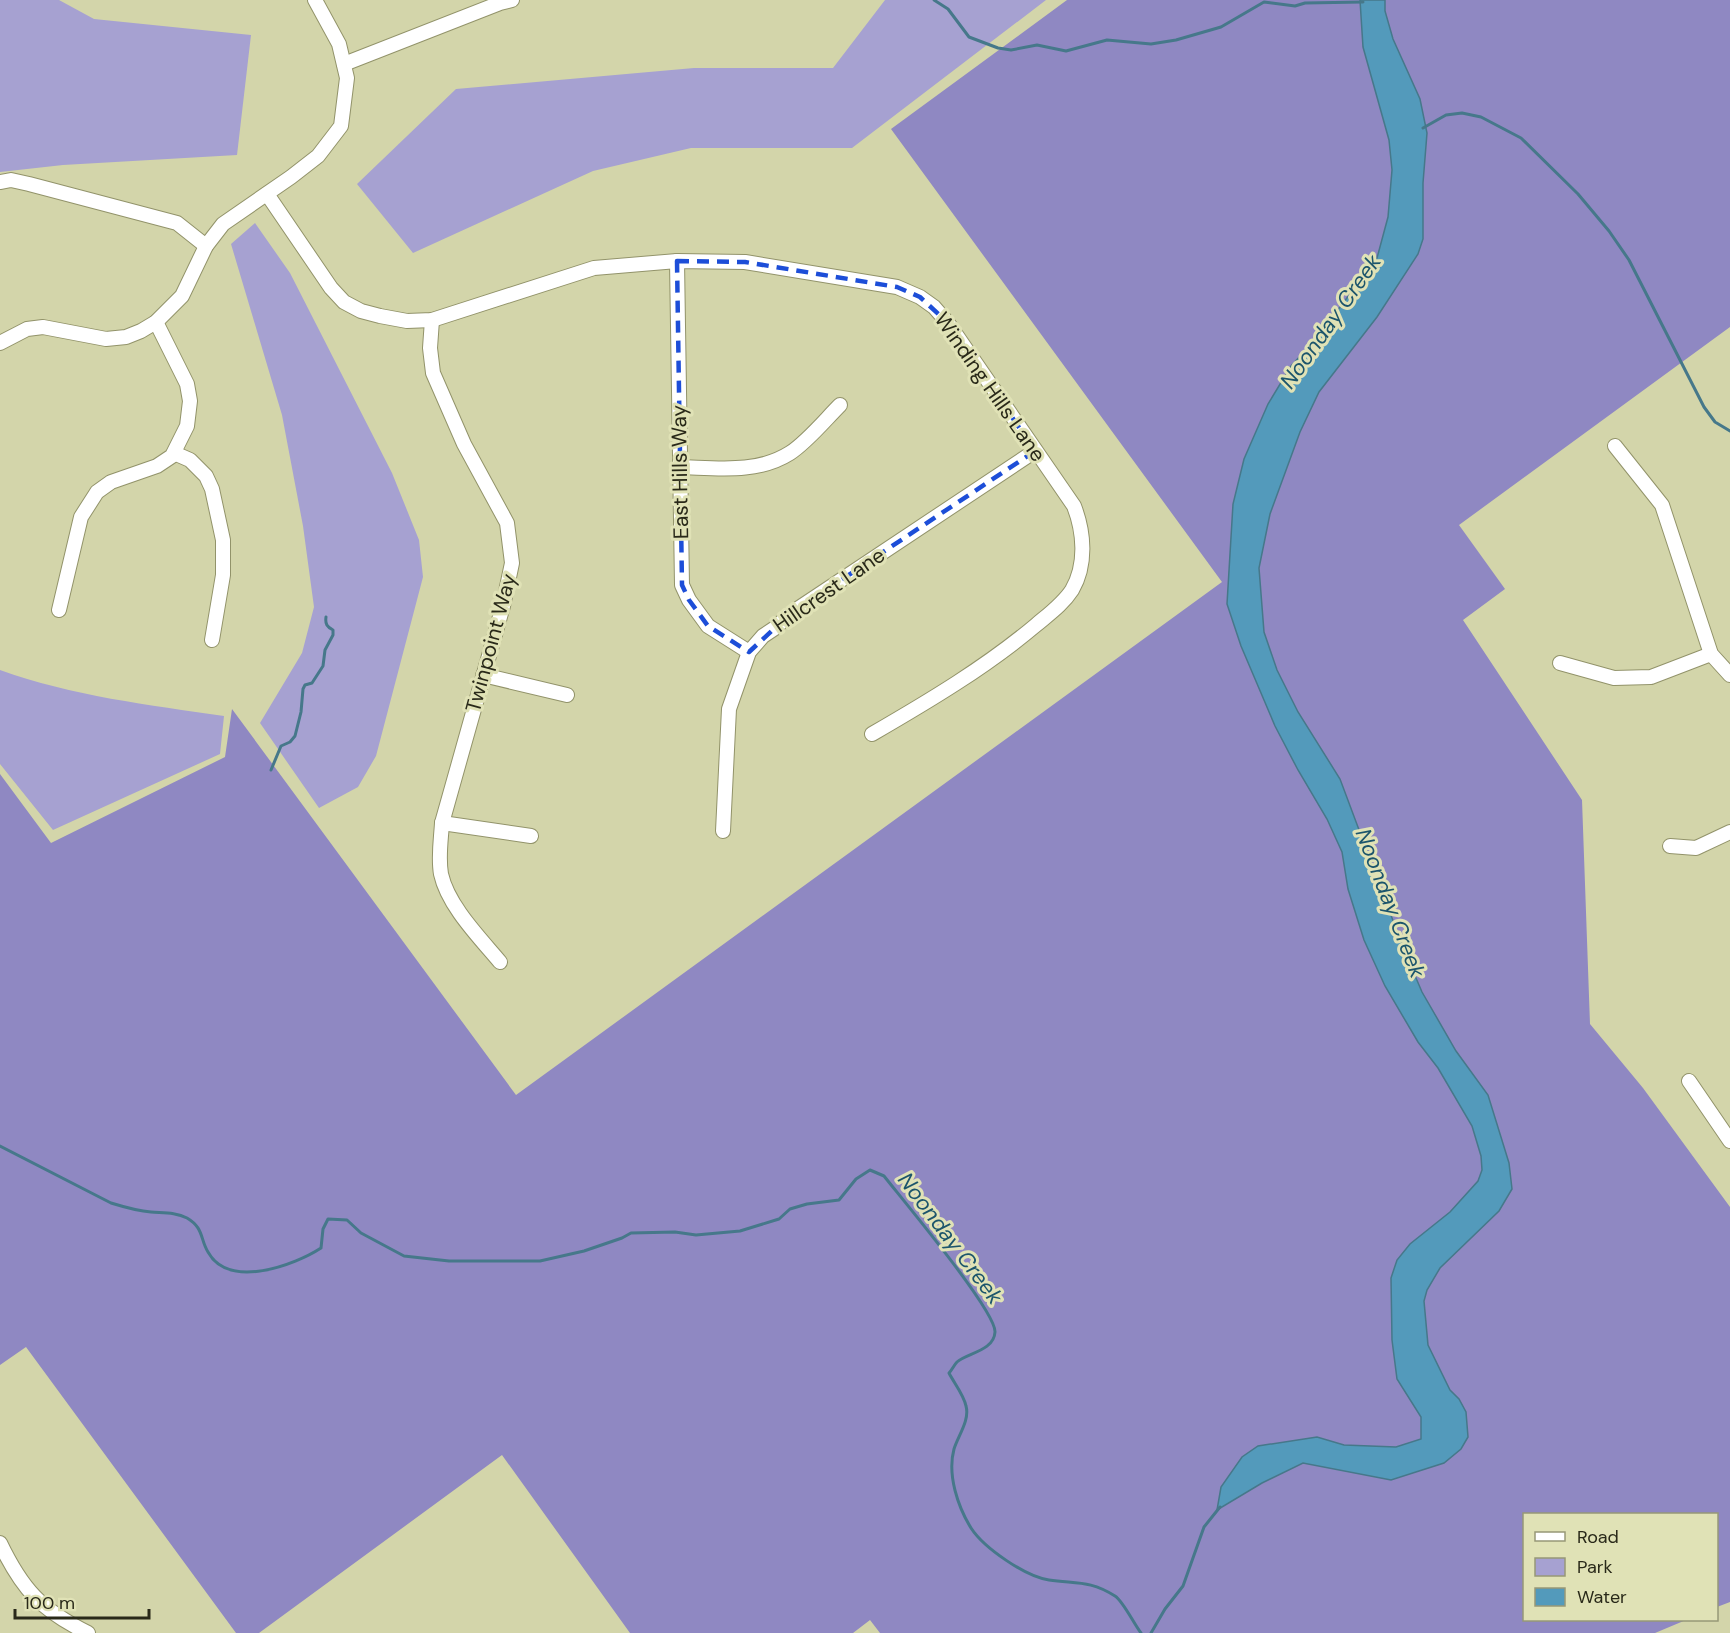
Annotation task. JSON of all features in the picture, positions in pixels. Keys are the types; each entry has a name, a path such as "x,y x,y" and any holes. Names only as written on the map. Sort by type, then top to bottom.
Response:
{"street":[{"path":"0,343 27,329 43,327 106,339 126,337 156,322 182,296 206,246 223,224 318,156 341,126 347,78 339,44 315,0"},
{"path":"344,64 512,0"},
{"path":"1,182 11,180 29,184 177,223 206,246"},
{"name":"Winding Hills Lane","path":"267,194 331,288 344,302 361,311 407,321 432,320 594,268 677,261 745,262 879,283 897,287 920,297 934,307 948,323 1074,506 1080,523 1082,553 1079,574 1072,590 1059,606 1016,642 935,697 872,734"},
{"name":"East Hills Way","path":"677,261 682,585 689,600 708,626 749,652"},
{"name":"Twinpoint Way","path":"432,320 430,348 433,373 464,444 507,523 510,543 512,562 505,595 442,824 440,860 446,886 470,926 500,962"},
{"path":"59,610 81,517 97,492 111,482 157,466 174,453 187,426 190,401 187,384 156,322"},
{"path":"680,467 754,467 780,459 792,452 840,405"},
{"path":"1615,446 1662,505 1711,654 1730,675"},
{"name":"Hillcrest Lane","path":"723,831 729,709 749,652 763,636 790,614 1035,451"},
{"path":"174,453 190,460 206,476 212,489 223,540 223,575 212,640"},
{"path":"1560,663 1614,678 1651,677 1711,654"},
{"path":"483,675 567,694"},
{"path":"442,824 531,836"},
{"path":"1670,846 1696,848 1730,832"},
{"path":"1689,1081 1730,1141"},
{"path":"0,1543 22,1583 48,1611 88,1633"}],"highlighted area":[{"path":"677,261 745,262 897,287 920,297 948,323 1035,451 790,614 749,652 708,626 689,600 682,585"}],"green space":[{"path":"0,0 59,0 94,19 251,35 237,155 63,165 0,172"},
{"path":"885,0 1046,0 852,148 691,148 593,171 413,253 357,184 456,89 694,68 833,68"},
{"path":"255,223 290,273 392,473 419,540 423,577 376,756 358,787 319,808 260,723 302,653 314,607 303,526 282,415 231,244"},
{"path":"0,670 83,693 224,716 220,754 53,830 0,764"}],"shaded area":[{"path":"1067,0 1730,0 1730,327 1459,525 1505,589 1463,620 1582,800 1590,1024 1643,1088 1730,1207 1730,1602 1718,1607 1718,1513 1523,1513 1523,1621 1684,1621 1655,1633 880,1633 870,1620 853,1633 630,1633 502,1455 259,1633 236,1633 26,1347 0,1365 0,774 51,843 225,757 232,709 516,1095 1222,582 891,129"}],"water":[{"path":"1360,0 1385,0 1385,11 1393,39 1420,99 1427,133 1423,183 1423,239 1418,254 1377,317 1319,392 1300,432 1270,514 1259,568 1264,632 1277,670 1298,712 1340,779 1422,992 1456,1051 1488,1095 1509,1163 1512,1189 1499,1211 1440,1268 1427,1290 1424,1301 1428,1345 1450,1390 1459,1399 1466,1412 1468,1437 1461,1449 1444,1463 1391,1480 1303,1463 1262,1483 1217,1510 1221,1487 1242,1457 1258,1446 1317,1437 1344,1445 1396,1447 1421,1439 1421,1417 1397,1379 1392,1340 1391,1278 1397,1260 1410,1244 1450,1212 1478,1181 1482,1170 1481,1156 1472,1126 1385,986 1364,940 1348,889 1342,852 1327,819 1275,726 1241,646 1227,604 1233,504 1244,459 1268,404 1291,366 1316,339 1377,258 1388,217 1392,170 1389,140 1363,47"}],"waterway":[{"path":"934,0 948,9 969,37 998,48 1011,50 1037,45 1066,51 1107,40 1151,44 1176,40 1221,27 1264,2 1295,6 1305,3 1363,2"},
{"path":"1423,128 1446,115 1462,113 1481,117 1521,138 1578,194 1609,231 1629,260 1704,407 1715,422 1730,431"},
{"path":"271,770 281,746 290,742 295,736 301,712 303,689 305,685 312,683 323,666 325,650 333,635 333,630 326,623 326,617"},
{"name":"Noonday Creek","path":"0,1146 111,1203 136,1210 174,1214 187,1218 196,1226 205,1247 218,1263 231,1270 246,1272 279,1267 310,1255 321,1248 323,1229 328,1219 347,1220 361,1233 404,1256 449,1261 540,1261 584,1251 631,1233 675,1232 696,1235 740,1231 779,1219 790,1209 807,1204 839,1200 856,1179 870,1170 884,1176 947,1255 981,1302 995,1332 990,1343 961,1359 949,1373 963,1398 967,1411 954,1449 952,1469 958,1501 971,1528 985,1544 1018,1568 1040,1578 1098,1587 1115,1596 1141,1633"},
{"name":"Noonday Creek","path":"1151,1633 1165,1609 1183,1586 1204,1527 1220,1507"}]}
